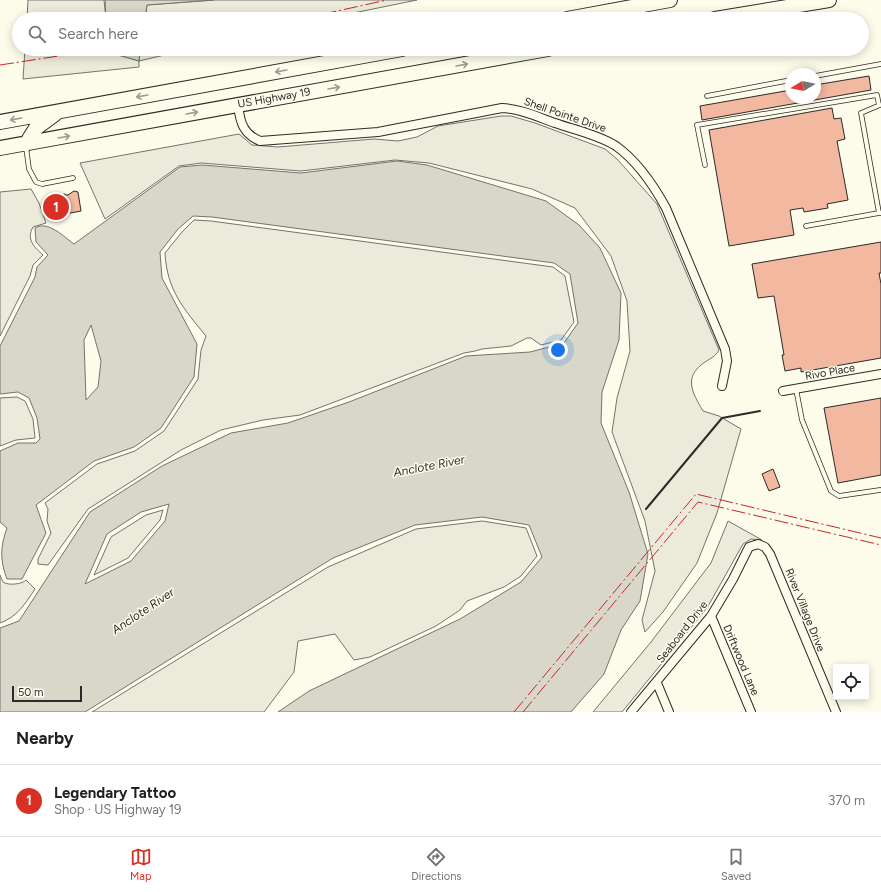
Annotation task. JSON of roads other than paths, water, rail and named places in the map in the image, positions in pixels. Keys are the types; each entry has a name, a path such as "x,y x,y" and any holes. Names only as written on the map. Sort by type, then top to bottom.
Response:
{"highway":[{"path":"605,12 670,0"},
{"path":"757,12 822,1"},
{"path":"0,122 364,56"},
{"name":"US Highway 19","path":"0,148 509,56"},
{"path":"26,144 36,128 59,112"}],"street":[{"name":"Shell Pointe Drive","path":"238,105 243,128 247,134 260,141 378,132 502,108 519,111 610,143 635,165 658,194 666,208 725,350 727,361 722,386"},
{"name":"Rivo Place","path":"784,391 881,374"},
{"name":"Seaboard Drive","path":"631,712 657,683 711,616 733,579 749,547 758,544"},
{"name":"River Village Drive","path":"758,544 765,546 770,554 836,712"},
{"name":"Driftwood Lane","path":"711,616 751,712"},
{"path":"657,683 669,712"}],"lane":[{"path":"821,75 881,64"},
{"path":"707,96 785,81"},
{"path":"704,165 697,125 877,95 880,105 862,113 880,213 806,226"},
{"path":"26,144 29,169 36,182 42,184 73,178"},
{"path":"796,389 802,420 831,491 839,496 880,490"}],"water":[{"path":"105,0 214,0 147,5 146,12 106,12"},
{"path":"122,56 139,56 139,61"},
{"name":"Anclote River","path":"397,161 427,165 546,201 579,225 600,248 621,293 619,340 602,392 601,423 629,492 648,554 640,601 621,630 604,674 571,712 278,712 309,691 460,619 521,582 542,557 529,525 482,517 415,525 333,558 85,712 0,712 0,628 19,621 90,512 162,466 231,433 288,423 349,402 466,356 530,352 564,343 578,323 570,274 554,263 212,217 193,216 178,229 160,252 162,278 197,344 194,377 161,428 134,447 94,461 36,505 46,533 22,579 7,579 2,560 3,541 7,528 0,522 0,451 18,443 36,443 40,439 37,418 29,398 18,392 0,394 0,346 35,277 37,267 48,255 36,242 35,228 45,226 56,230 74,244 180,167 202,165 301,173","holes":["91,325 101,361 98,387 86,400 84,340","169,504 165,521 131,561 85,584 107,534 141,512"]}],"place":[{"name":"Legendary Tattoo","path":"56,207"}]}
